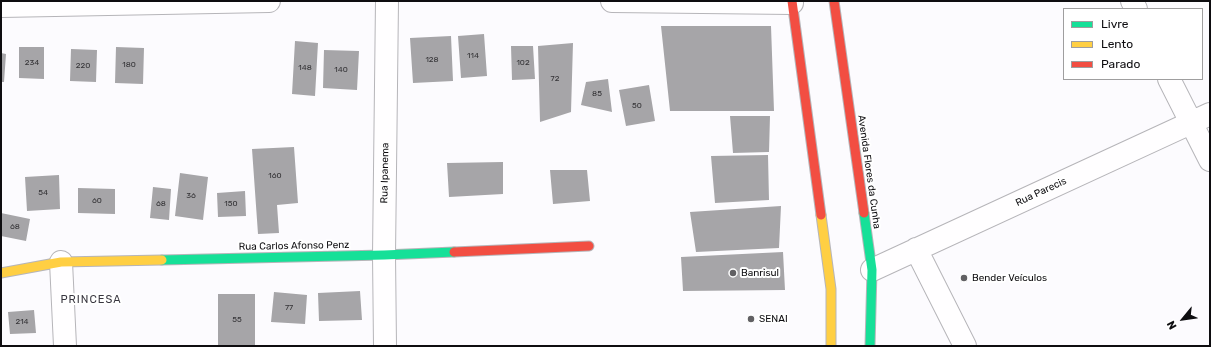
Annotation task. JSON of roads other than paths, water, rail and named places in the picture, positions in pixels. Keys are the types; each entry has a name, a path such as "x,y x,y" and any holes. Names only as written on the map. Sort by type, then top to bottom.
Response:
{"main road":[{"name":"Avenida Flores da Cunha","path":"834,1 872,270 870,346"},
{"path":"792,2 831,289 831,346"},
{"name":"Rua Carlos Afonso Penz","path":"1,273 61,262 384,255 589,246"}],"street":[{"path":"1,6 41,3 269,1"},
{"name":"Rua Ipanema","path":"385,346 384,255 386,1"},
{"path":"612,1 792,2"},
{"path":"1169,80 1210,160"},
{"name":"Rua Parecis","path":"872,270 1210,114"},
{"path":"916,249 965,346"},
{"path":"61,262 66,346"}],"place":[{"name":"Banrisul","path":"733,273"},
{"name":"Bender Veículos","path":"964,278"},
{"name":"SENAI","path":"751,319"}],"district":[{"name":"PRINCESA","path":"91,300"}]}
